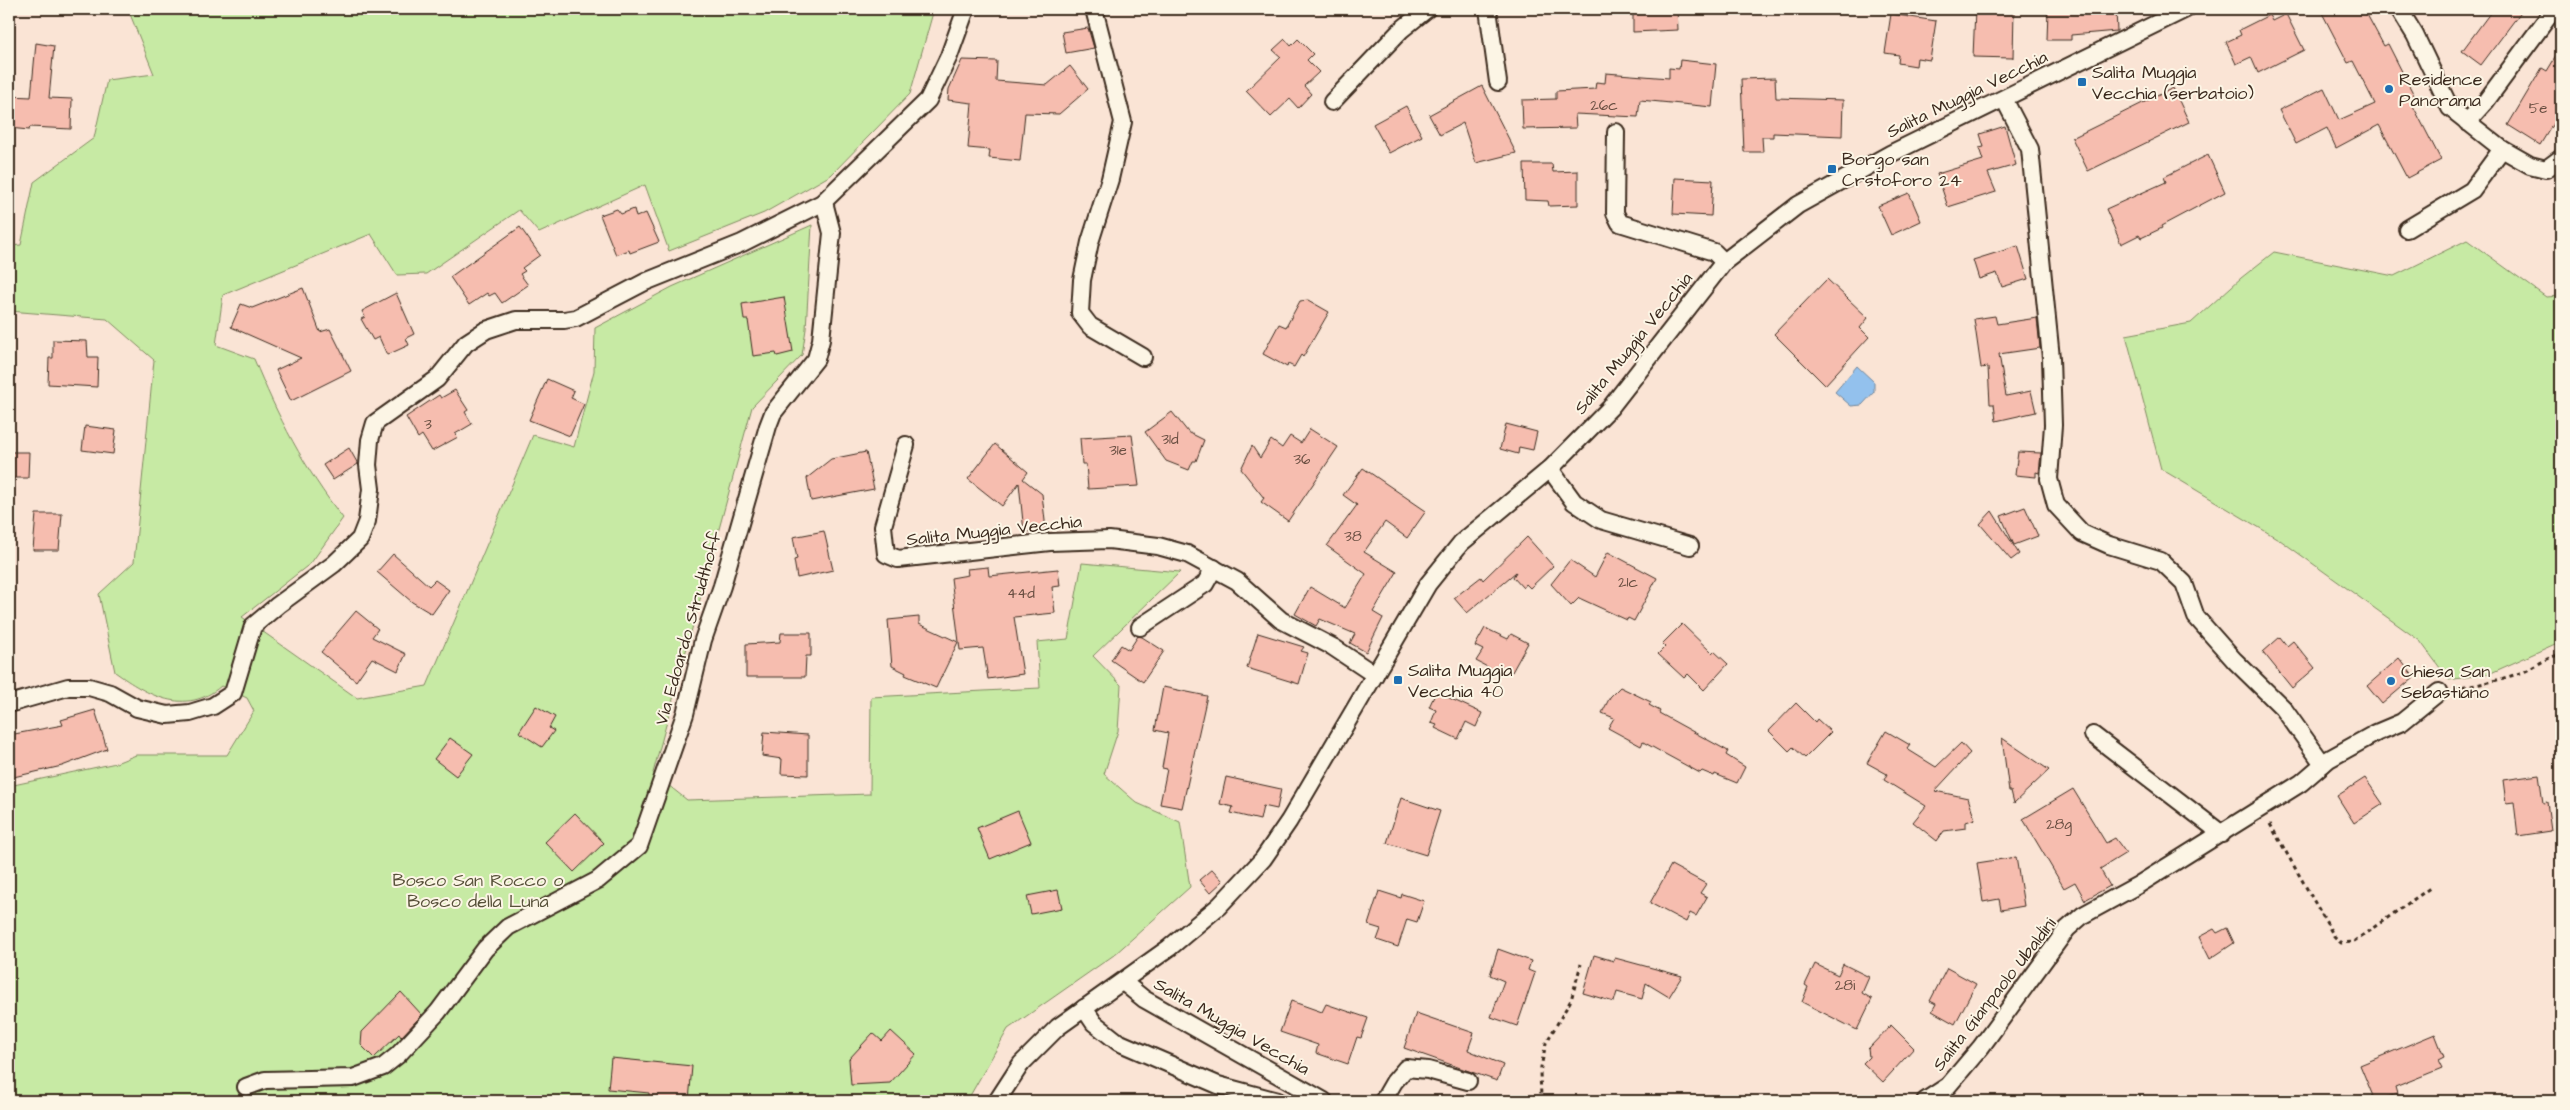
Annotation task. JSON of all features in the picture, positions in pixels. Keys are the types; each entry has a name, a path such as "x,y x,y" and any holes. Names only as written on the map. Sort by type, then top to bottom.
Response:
{"street":[{"path":"9,704 68,687 89,687 110,694 137,708 167,715 190,713 214,706 233,693 254,626 278,605 334,564 360,539 367,520 371,490 368,465 370,440 375,423 437,378 466,343 486,330 516,320 564,320 576,318 645,282 742,243 822,203 928,100 949,56 966,9"},
{"path":"1094,9 1124,122 1110,178 1090,242 1082,280 1080,313 1090,326 1144,357"},
{"path":"1332,102 1401,30 1427,9"},
{"path":"1488,9 1498,82"},
{"name":"Salita Muggia Vecchia","path":"997,1101 1021,1064 1058,1027 1169,948 1219,906 1263,859 1289,821 1376,675 1393,640 1428,584 1461,543 1550,469 1610,408 1724,262 1798,205 1890,154 2186,9"},
{"path":"2400,9 2415,35 2450,108 2502,149 2530,165 2546,169 2561,158"},
{"path":"2467,122 2486,101 2554,9"},
{"path":"2004,99 2030,149 2052,358 2053,426 2049,479 2056,505 2082,533 2109,546 2161,562 2184,584 2196,618 2234,660 2283,708 2323,764"},
{"name":"Salita Muggia Vecchia","path":"1616,132 1615,213 1620,223 1714,252 1724,262"},
{"path":"2407,229 2472,190 2502,149"},
{"name":"Via Edoardo Strudthoff","path":"246,1088 265,1080 353,1078 383,1067 398,1055 438,1012 485,949 508,926 598,880 639,846 685,714 702,640 722,586 768,426 773,413 816,359 821,340 832,233 825,206 822,203"},
{"name":"Salita Muggia Vecchia","path":"906,446 883,526 886,554 898,560 1050,542 1109,540 1158,546 1186,554 1237,581 1282,620 1333,647 1376,675"},
{"path":"1550,469 1574,502 1601,520 1690,546"},
{"path":"1140,627 1205,584 1214,568"},
{"name":"Salita Gianpaolo Ubaldini","path":"1925,1101 1948,1086 1981,1047 2072,924 2083,915 2138,885 2222,834 2301,784 2323,764 2351,746 2402,722 2439,692"},
{"path":"2093,736 2222,834"},
{"name":"Salita Muggia Vecchia","path":"1123,982 1144,999 1324,1101"},
{"path":"1084,1008 1094,1023 1118,1042 1218,1085 1278,1101"},
{"path":"1383,1101 1394,1082 1406,1068 1428,1070 1468,1081"}],"path":[{"path":"2439,692 2492,683 2525,671 2554,655 2561,654"},
{"path":"2261,808 2334,936 2341,943 2353,942 2430,888"},
{"path":"1544,1101 1541,1097 1540,1072 1546,1043 1571,1000 1581,964"}],"green space":[{"name":"Bosco San Rocco o Bosco della Luna","path":"128,9 934,9 910,94 831,175 764,213 669,251 645,185 539,233 519,210 426,274 397,275 371,234 223,295 216,345 254,359 272,401 293,442 316,481 343,518 311,563 242,617 357,698 427,686 533,435 574,447 594,371 595,328 672,287 812,225 806,329 802,355 752,407 653,773 687,800 870,794 871,697 1040,688 1037,642 1068,639 1082,563 1180,572 1093,656 1121,685 1118,731 1104,774 1137,803 1180,822 1190,887 1114,955 1008,1029 967,1101 9,1101 9,786 116,763 136,755 227,755 254,711 247,698 221,686 207,695 194,700 180,701 153,695 115,672 99,594 134,562 154,360 107,319 9,311 9,246 21,245 34,182 94,138 107,80 154,74"},
{"path":"2467,240 2546,297 2561,296 2561,644 2555,644 2491,673 2449,680 2420,641 2280,540 2161,469 2126,335 2191,323 2241,278 2274,252 2394,276"}],"water":[{"path":"1857,366 1874,382 1874,392 1862,405 1851,406 1835,392"}],"building":[{"path":"1633,9 1677,9 1678,30 1633,32"},
{"path":"1975,9 2014,9 2013,58 1973,57"},
{"path":"2048,9 2116,10 2117,31 2071,35 2071,40 2047,40"},
{"name":"Residence Panorama","path":"2320,9 2364,9 2384,46 2388,44 2417,101 2411,102 2441,160 2407,178 2379,125 2336,148 2327,128 2296,144 2279,110 2324,88 2339,120 2375,104 2353,61 2348,63"},
{"path":"2493,9 2523,9 2481,65 2462,51"},
{"path":"1891,14 1936,21 1930,60 1917,58 1916,66 1898,63 1899,55 1885,53"},
{"path":"2286,14 2304,50 2258,73 2251,57 2236,64 2226,42 2241,35 2239,30 2269,15 2272,21"},
{"path":"1088,28 1094,48 1066,53 1062,32"},
{"path":"1285,39 1291,46 1298,39 1313,54 1307,60 1319,72 1304,86 1311,94 1298,108 1290,99 1271,117 1246,91 1281,57 1273,50"},
{"path":"36,43 54,46 49,98 72,99 71,129 30,127 29,130 9,128 9,96 31,97"},
{"name":"Residence Panorama","path":"2561,48 2561,126 2554,122 2540,145 2508,125 2542,68 2547,71"},
{"path":"962,60 997,61 996,81 1047,85 1070,66 1088,89 1059,114 1025,113 1020,161 989,158 990,150 968,148 972,103 948,100 949,89"},
{"path":"1680,60 1716,64 1712,107 1640,100 1638,117 1575,114 1576,128 1523,129 1522,100 1556,99 1556,91 1595,89 1596,82 1605,83 1606,73 1669,78 1669,68 1679,69"},
{"path":"1775,78 1776,98 1843,100 1842,136 1773,133 1773,137 1762,137 1763,152 1744,152 1741,79"},
{"path":"1482,86 1516,153 1476,163 1463,123 1440,135 1429,115"},
{"path":"2173,88 2189,122 2088,171 2072,138"},
{"path":"1406,106 1422,136 1389,153 1373,124"},
{"path":"2005,126 2016,165 1988,173 1996,192 1948,207 1937,174 1983,160 1979,148 1984,147 1980,134"},
{"path":"2208,155 2225,192 2161,226 2162,228 2141,238 2139,235 2121,244 2106,209 2166,182 2164,177"},
{"path":"1524,164 1552,164 1553,172 1578,171 1578,205 1549,206 1548,201 1525,200"},
{"path":"1675,178 1713,180 1711,216 1673,214"},
{"path":"1909,193 1921,221 1891,235 1878,206"},
{"path":"617,209 621,214 634,209 636,217 646,213 659,242 630,253 629,250 616,255 600,215"},
{"path":"520,227 540,255 522,268 525,271 520,274 528,285 502,303 495,293 489,296 487,293 469,305 450,277"},
{"path":"2018,246 2028,279 2002,287 1997,273 1979,279 1973,260"},
{"path":"1827,279 1868,318 1860,328 1869,337 1825,385 1774,334"},
{"path":"303,288 320,332 330,329 351,371 291,401 276,370 301,358 231,327 241,304 252,308"},
{"path":"396,293 414,334 406,338 409,345 387,355 379,337 373,340 361,319 365,317 362,311"},
{"path":"784,297 793,352 777,356 776,353 753,356 748,320 744,320 742,304"},
{"path":"1308,300 1329,312 1303,357 1301,355 1294,367 1288,364 1287,367 1263,354 1279,324 1286,327 1300,301"},
{"path":"1995,316 1997,324 2037,318 2040,348 1999,354 2006,396 2031,391 2036,412 1996,421 1994,404 1990,404 1988,367 1981,368 1974,319"},
{"path":"53,340 87,341 88,357 98,357 97,387 48,384 49,358 53,358"},
{"path":"547,379 574,391 571,398 584,404 570,436 529,420"},
{"path":"455,390 468,410 465,412 472,424 455,434 458,437 432,451 422,435 418,438 406,417 439,395 441,398"},
{"path":"1172,412 1188,432 1204,440 1196,461 1193,461 1189,470 1166,461 1145,432"},
{"path":"1506,424 1537,432 1533,450 1519,447 1518,454 1500,449"},
{"path":"85,426 116,430 113,454 82,450"},
{"path":"1310,429 1338,447 1288,521 1261,502 1264,498 1241,469 1252,446 1260,458 1271,440 1282,448 1290,436 1301,443"},
{"path":"1132,435 1139,486 1088,489 1086,464 1082,464 1080,438"},
{"path":"995,444 1028,472 1023,479 1042,494 1046,530 1024,532 1019,483 1002,506 968,479"},
{"path":"349,448 358,464 333,480 323,465"},
{"path":"9,452 29,452 28,478 9,478"},
{"path":"866,452 874,489 811,501 807,478 831,459"},
{"path":"2018,452 2041,453 2039,473 2036,472 2036,477 2015,475"},
{"path":"1363,468 1426,511 1407,538 1385,522 1364,552 1397,572 1373,612 1383,618 1366,652 1350,643 1355,634 1320,619 1316,626 1295,614 1310,587 1345,608 1366,574 1327,546 1357,505 1343,495"},
{"path":"2025,507 2038,536 2014,545 2001,516"},
{"path":"1992,511 2019,554 2011,560 1980,524"},
{"path":"36,514 62,514 59,550 33,550"},
{"path":"824,531 833,570 797,578 794,560 797,559 793,537"},
{"path":"1527,537 1553,566 1530,588 1526,584 1523,588 1513,577 1516,572 1467,613 1454,598 1481,577 1483,580"},
{"path":"1608,552 1657,578 1634,621 1628,618 1627,620 1579,598 1571,606 1551,584 1570,560 1595,577"},
{"path":"393,554 429,586 435,580 449,590 432,614 412,602 377,572"},
{"path":"988,567 989,576 1058,569 1060,586 1052,587 1055,613 1014,617 1023,674 988,679 983,648 960,650 951,578 968,575 967,569"},
{"path":"356,611 378,629 372,637 406,654 398,671 372,658 356,681 321,652"},
{"path":"919,617 919,624 958,642 936,688 905,675 906,673 892,666 888,620"},
{"path":"1682,624 1712,653 1714,651 1728,664 1704,690 1688,674 1684,678 1658,654 1665,647 1662,644"},
{"path":"1485,628 1508,639 1511,634 1528,643 1512,672 1499,665 1495,671 1476,661 1483,650 1475,646"},
{"path":"781,633 811,633 811,656 806,656 805,677 746,677 746,644 780,642"},
{"path":"1258,633 1304,647 1301,651 1308,653 1299,684 1247,668"},
{"path":"1138,636 1164,651 1143,682 1111,660 1121,645 1129,650"},
{"path":"2280,637 2287,646 2293,641 2315,668 2292,688 2263,652"},
{"name":"Chiesa San Sebastiano","path":"2399,658 2414,677 2382,704 2367,686"},
{"path":"1163,687 1207,696 1182,808 1160,804 1167,769 1162,768 1168,733 1155,730"},
{"path":"1620,687 1651,702 1649,705 1660,711 1659,713 1728,751 1726,755 1745,767 1737,783 1715,774 1714,776 1702,771 1700,773 1643,742 1641,746 1608,728 1614,718 1602,713 1610,697"},
{"path":"1436,692 1482,713 1476,727 1466,722 1458,739 1435,728 1437,725 1431,723 1436,710 1429,707"},
{"path":"1796,703 1815,722 1817,719 1831,732 1805,758 1793,747 1789,751 1769,731"},
{"path":"536,706 555,717 549,728 554,731 542,747 519,732"},
{"path":"95,710 107,749 62,766 9,778 9,735 63,725 61,720"},
{"path":"1886,731 1910,745 1907,749 1936,767 1961,743 1970,753 1935,791 1968,798 1975,819 1966,822 1966,828 1944,831 1937,841 1913,822 1926,806 1884,780 1887,774 1867,763"},
{"path":"764,732 808,735 808,775 781,774 782,759 762,756"},
{"path":"450,738 473,754 456,776 434,759"},
{"path":"2002,738 2049,770 2014,803 2011,791 2009,791"},
{"path":"2539,775 2543,803 2547,802 2551,831 2518,836 2514,802 2506,803 2503,780"},
{"path":"1226,777 1281,789 1277,809 1263,806 1260,820 1231,813 1233,807 1220,804"},
{"path":"2365,778 2383,804 2354,823 2337,796"},
{"path":"2073,789 2106,843 2115,838 2126,853 2100,869 2110,886 2085,900 2075,882 2064,888 2023,819"},
{"path":"1401,798 1440,811 1426,855 1387,843"},
{"path":"1018,811 1031,842 990,859 977,828"},
{"path":"575,813 604,843 574,872 545,842"},
{"path":"2016,857 2024,906 2001,910 1999,899 1983,902 1977,863"},
{"path":"1671,865 1706,884 1700,893 1707,897 1696,916 1690,913 1686,922 1650,903"},
{"path":"1212,869 1223,881 1210,893 1199,880"},
{"path":"1058,890 1062,908 1031,914 1027,896"},
{"path":"1379,891 1401,898 1402,894 1424,901 1417,922 1407,919 1398,947 1377,940 1381,929 1368,925"},
{"path":"2227,928 2234,943 2210,959 2199,937 2214,929 2217,933"},
{"path":"1498,949 1531,961 1528,970 1535,973 1517,1026 1491,1017 1504,981 1490,975"},
{"path":"1594,955 1614,961 1615,958 1682,976 1669,997 1646,983 1642,999 1617,992 1614,1002 1583,993"},
{"path":"1815,964 1838,975 1843,964 1869,977 1862,993 1872,999 1857,1030 1802,1002 1808,987 1805,985"},
{"path":"1947,968 1976,984 1955,1024 1932,1011 1936,1004 1930,1001"},
{"path":"401,992 422,1015 401,1037 399,1034 374,1058 361,1045 362,1032"},
{"path":"1291,1001 1322,1012 1326,1004 1368,1018 1361,1038 1357,1037 1348,1064 1316,1053 1318,1045 1280,1032"},
{"path":"1416,1013 1474,1033 1468,1050 1503,1065 1497,1081 1404,1048"},
{"path":"1891,1025 1914,1048 1883,1082 1863,1063 1869,1057 1868,1049"},
{"path":"891,1031 916,1054 890,1083 851,1085 849,1059 873,1033 882,1041"},
{"path":"2435,1034 2444,1057 2438,1060 2442,1068 2395,1087 2397,1094 2375,1101 2360,1065"},
{"path":"611,1058 692,1066 689,1101 649,1100 649,1093 608,1089"}],"place":[{"name":"Salita Muggia Vecchia (serbatoio)","path":"2082,82"},
{"name":"Residence Panorama","path":"2389,89"},
{"name":"Borgo san Crstoforo 24","path":"1832,169"},
{"name":"Salita Muggia Vecchia 40","path":"1398,680"},
{"name":"Chiesa San Sebastiano","path":"2391,681"}]}
